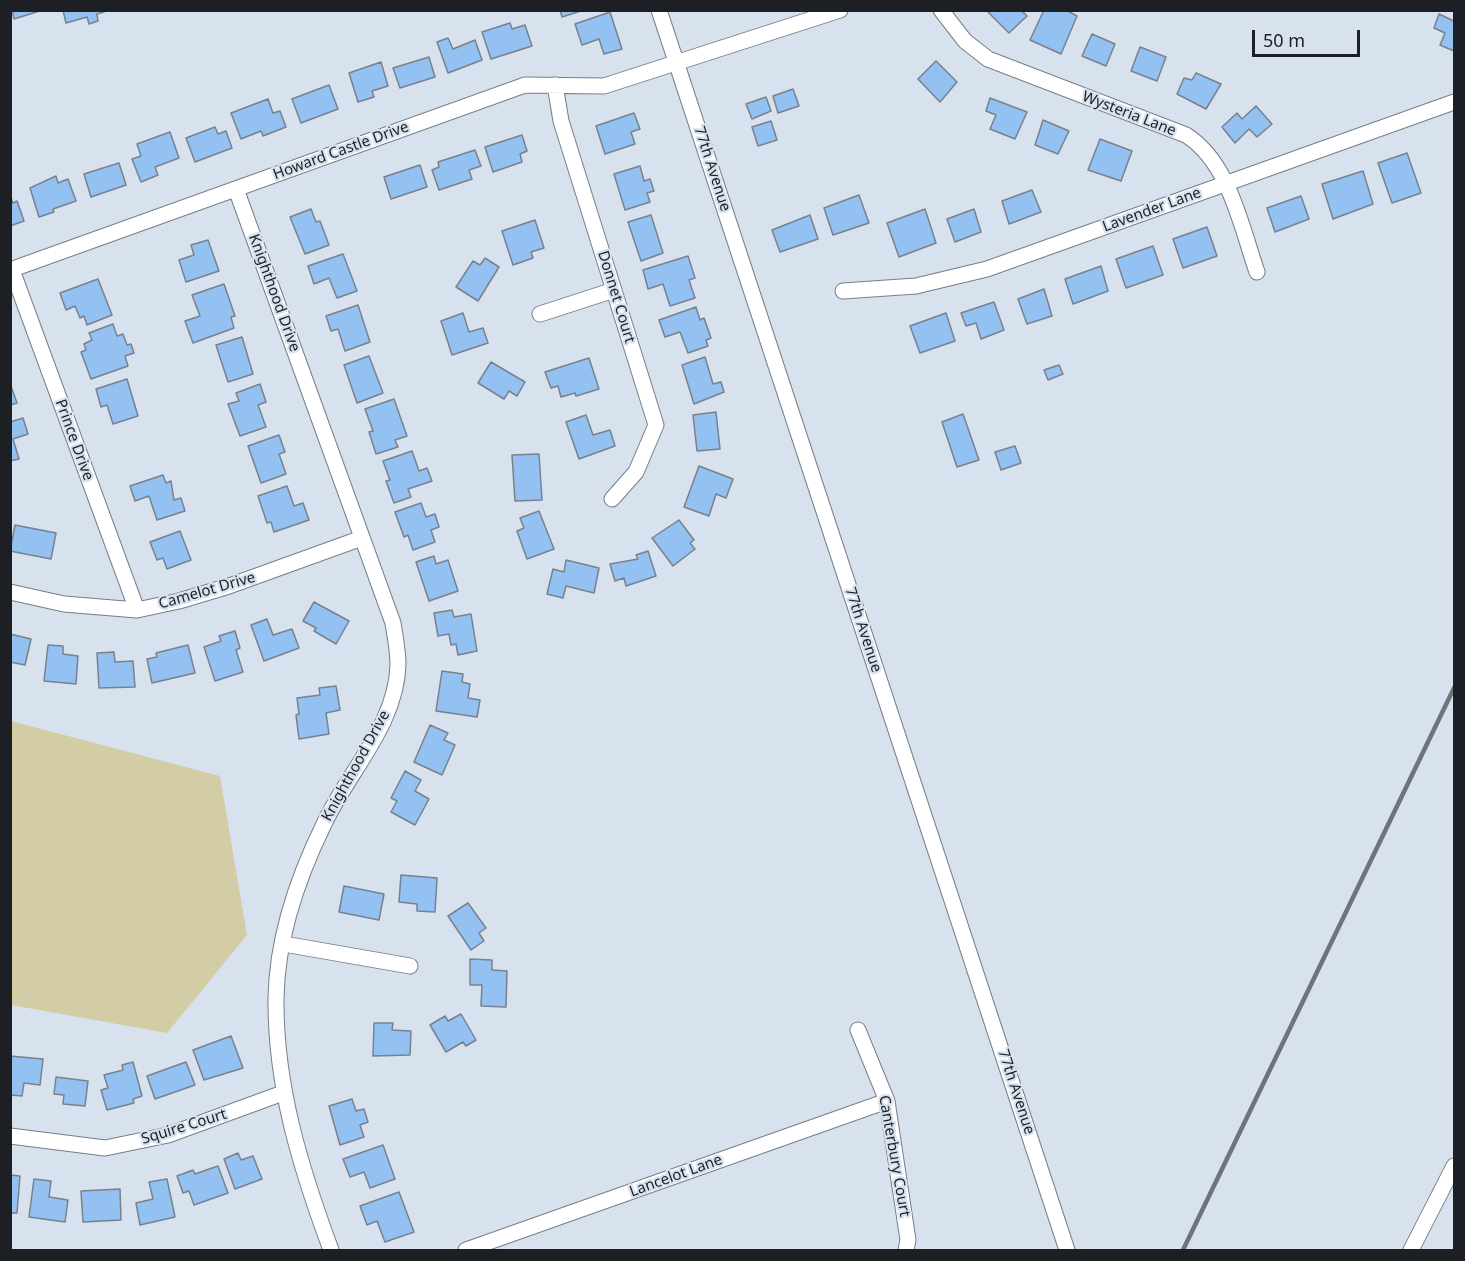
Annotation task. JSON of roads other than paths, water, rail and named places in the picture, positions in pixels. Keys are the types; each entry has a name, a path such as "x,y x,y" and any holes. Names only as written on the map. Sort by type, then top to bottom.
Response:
{"street":[{"name":"77th Avenue","path":"658,10 1067,1251"},
{"name":"Howard Castle Drive","path":"11,270 525,85 604,86 840,10"},
{"name":"Wysteria Lane","path":"941,10 965,41 988,58 1186,135 1203,146 1219,166 1257,272"},
{"name":"Donnet Court","path":"555,86 561,121 656,425 636,472 612,499"},
{"name":"Lavender Lane","path":"843,291 916,286 961,277 1455,102"},
{"name":"Knighthood Drive","path":"236,189 393,623 398,664 391,702 373,740 324,822 295,890 276,998 283,1093 302,1172 331,1251"},
{"name":"Prince Drive","path":"11,270 137,610"},
{"path":"540,314 614,290"},
{"name":"Camelot Drive","path":"10,592 64,604 137,610 179,601 228,586 362,538"},
{"path":"284,944 410,966"},
{"name":"Canterbury Court","path":"858,1029 887,1101 908,1240 906,1251"},
{"name":"Squire Court","path":"10,1136 105,1148 168,1135 283,1093"},
{"name":"Lancelot Lane","path":"466,1251 887,1101"},
{"path":"1411,1251 1455,1166"}],"railway":[{"path":"1183,1250 1454,688"}]}
